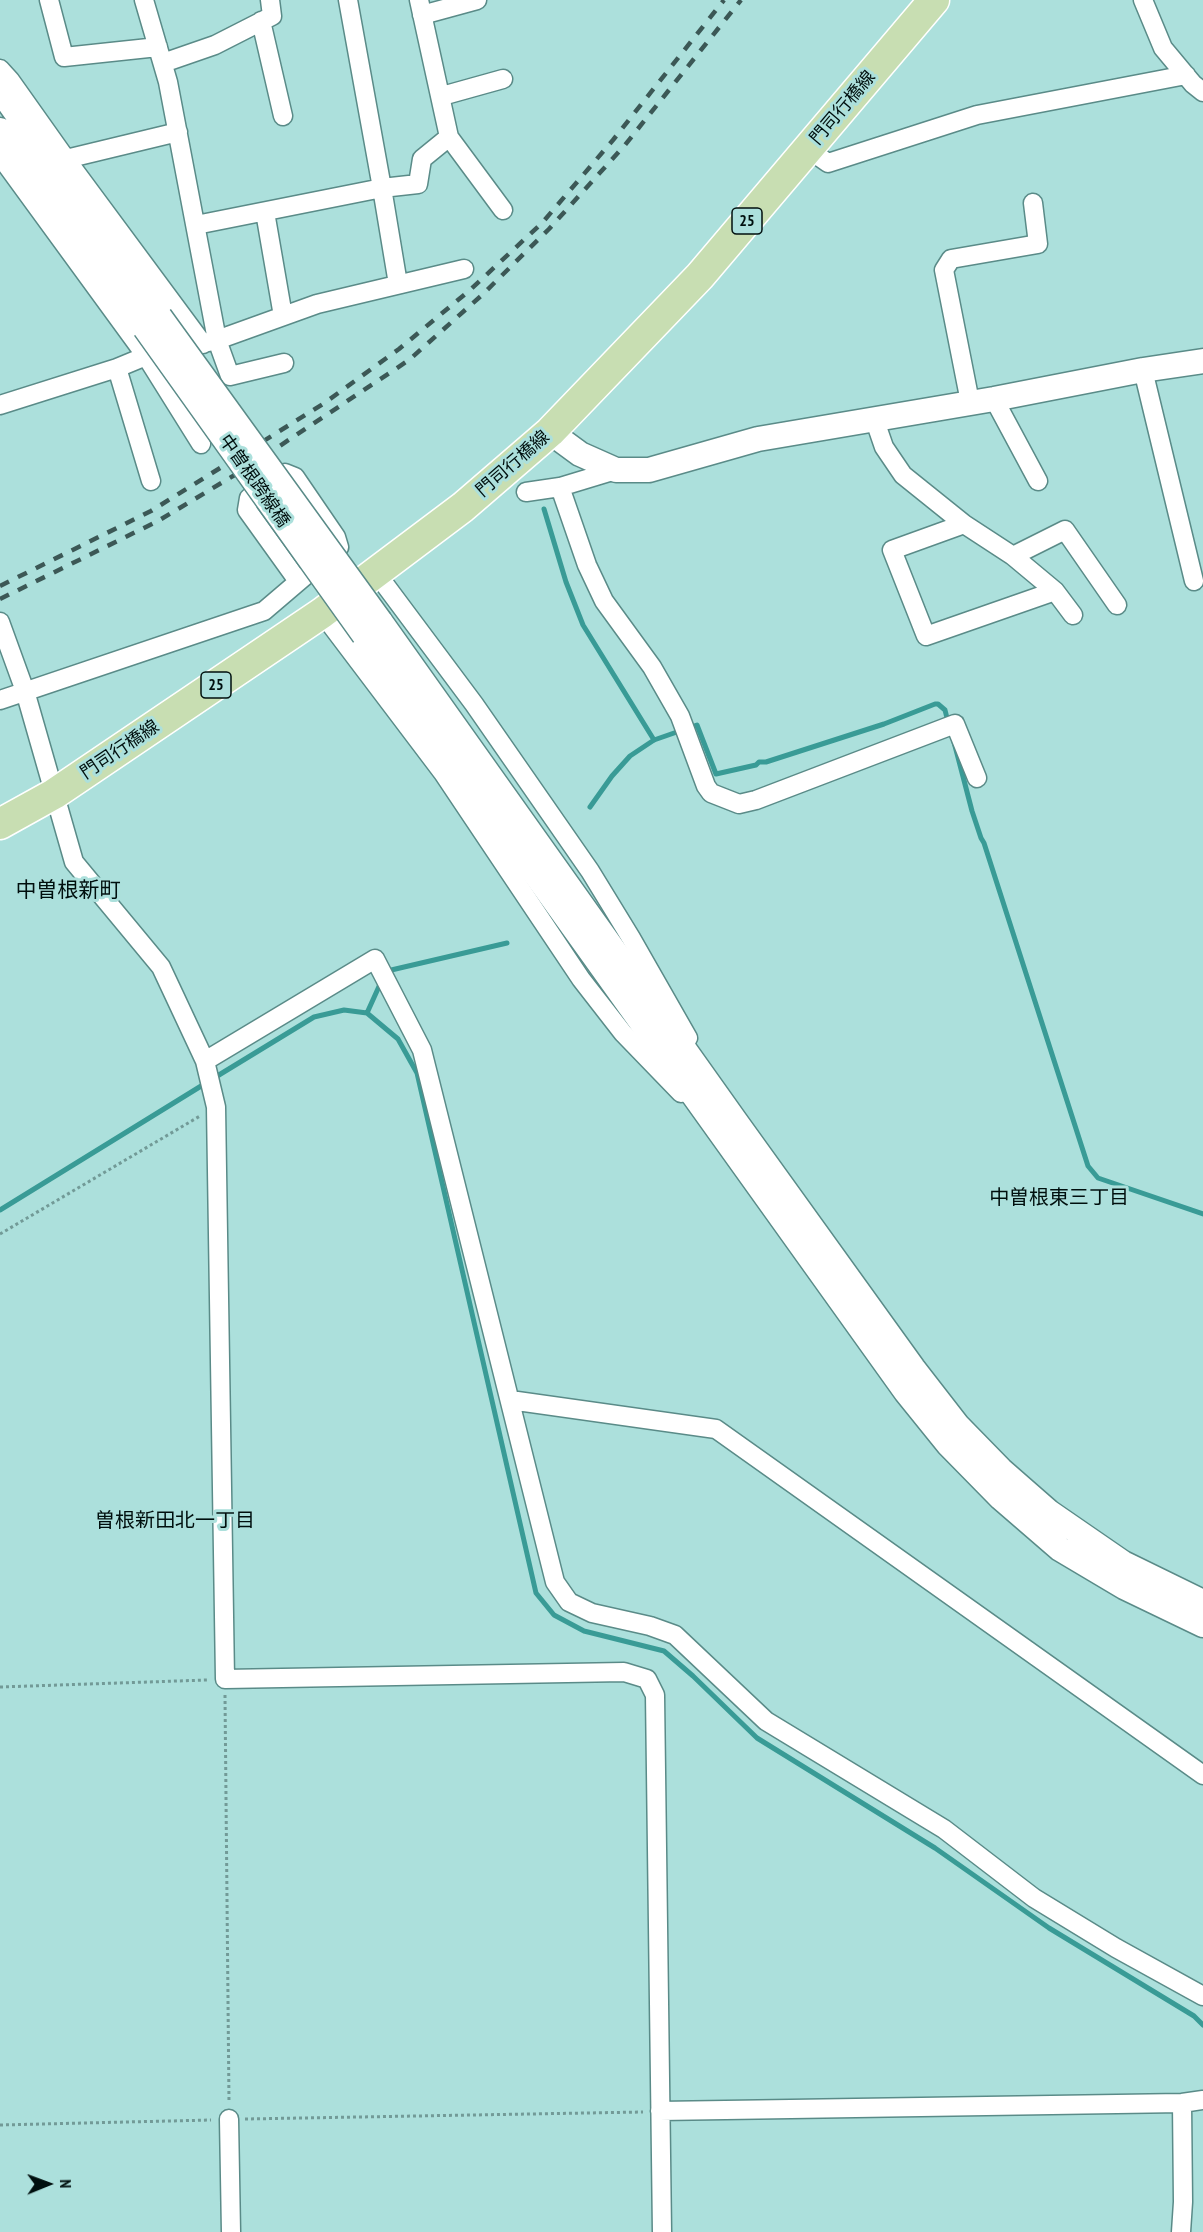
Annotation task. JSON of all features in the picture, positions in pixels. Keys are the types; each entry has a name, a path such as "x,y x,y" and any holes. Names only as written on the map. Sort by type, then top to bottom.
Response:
{"main road":[{"name":"門司行橋線","path":"0,824 54,794 377,574 463,507 550,432 700,276 934,0"}],"street":[{"path":"49,0 64,57 160,56 215,45 272,16 270,0"},
{"path":"144,0 178,132 196,225 210,342"},
{"path":"348,0 398,284"},
{"path":"477,0 421,8 442,96 449,137 503,210"},
{"path":"1143,0 1163,48 1203,92"},
{"path":"261,21 283,116"},
{"path":"0,69 66,159 210,342 231,376 284,363"},
{"path":"808,149 828,163 977,114 1186,75"},
{"path":"442,96 503,79"},
{"path":"0,90 153,322"},
{"path":"0,130 153,322"},
{"path":"66,159 178,132"},
{"path":"196,225 382,188 418,184 423,159 449,137"},
{"path":"0,156 146,356 201,444"},
{"path":"970,402 944,270 951,259 1038,244 1032,203"},
{"path":"265,213 283,316"},
{"path":"0,405 117,368 146,356 210,342 317,304 464,269"},
{"name":"中曽根跨線橋","path":"153,322 727,1126"},
{"path":"526,492 560,487 616,470 649,470 758,439 1203,361"},
{"path":"117,368 151,481"},
{"path":"1143,370 1194,581"},
{"path":"994,399 1038,481"},
{"path":"874,418 884,447 903,476 964,524 1013,556 1055,591 1072,615"},
{"path":"550,432 580,454 616,470"},
{"path":"0,700 264,611 339,547 336,537 295,477 285,473 249,498 247,510 298,581"},
{"path":"560,487 587,565 604,601 652,667 680,716 706,786 711,792 739,804 756,800 955,724 977,778"},
{"path":"964,524 892,550 926,636 1055,591"},
{"path":"1013,556 1065,530 1117,606"},
{"path":"377,574 474,704 590,871 631,938 727,1126 906,1392 948,1444 1001,1498 1060,1548 1124,1587 1203,1625"},
{"path":"322,613 443,773 581,979 623,1033 727,1126 958,1426 1001,1470 1049,1512 1124,1563 1203,1602"},
{"path":"0,622 24,691 74,862 160,967 206,1065 214,1100 225,1679 624,1672 647,1679 656,1695 662,2232"},
{"path":"206,1065 375,958 422,1050 555,1582 569,1602 591,1612 650,1626 675,1635 766,1721 945,1829 1034,1898 1116,1948 1203,1996"},
{"path":"510,1400 716,1430 1203,1775"},
{"path":"660,2111 1182,2103 1203,2100"},
{"path":"1181,2232 1182,2103"},
{"path":"229,2120 231,2232"}],"path":[{"path":"0,1234 214,1100"},
{"path":"0,1687 225,1679 229,2120"},
{"path":"0,2125 660,2111"}],"waterway":[{"path":"544,509 566,582 583,625 654,740"},
{"path":"590,807 612,776 630,756 654,740 697,725 716,774 766,762 884,724 935,704 945,710 948,722"},
{"path":"954,742 972,811 1088,1166 1098,1178 1203,1214"},
{"path":"387,971 507,943"},
{"path":"367,1013 381,982"},
{"path":"214,1078 314,1017 344,1010 367,1013 398,1039 417,1073 536,1593 554,1615 584,1631 664,1651 757,1738 935,1848 1049,1928 1194,2016 1203,2025"},
{"path":"0,1210 206,1083"}],"railway":[{"path":"0,586 151,511 323,404 399,349 470,290 542,223 613,140 724,0"},
{"path":"0,599 158,521 248,467 409,360 482,295 549,229 625,145 741,0"}],"district":[{"name":"中曽根新町","path":"68,891"},
{"name":"中曽根東三丁目","path":"1059,1198"},
{"name":"曽根新田北一丁目","path":"175,1521"}]}
